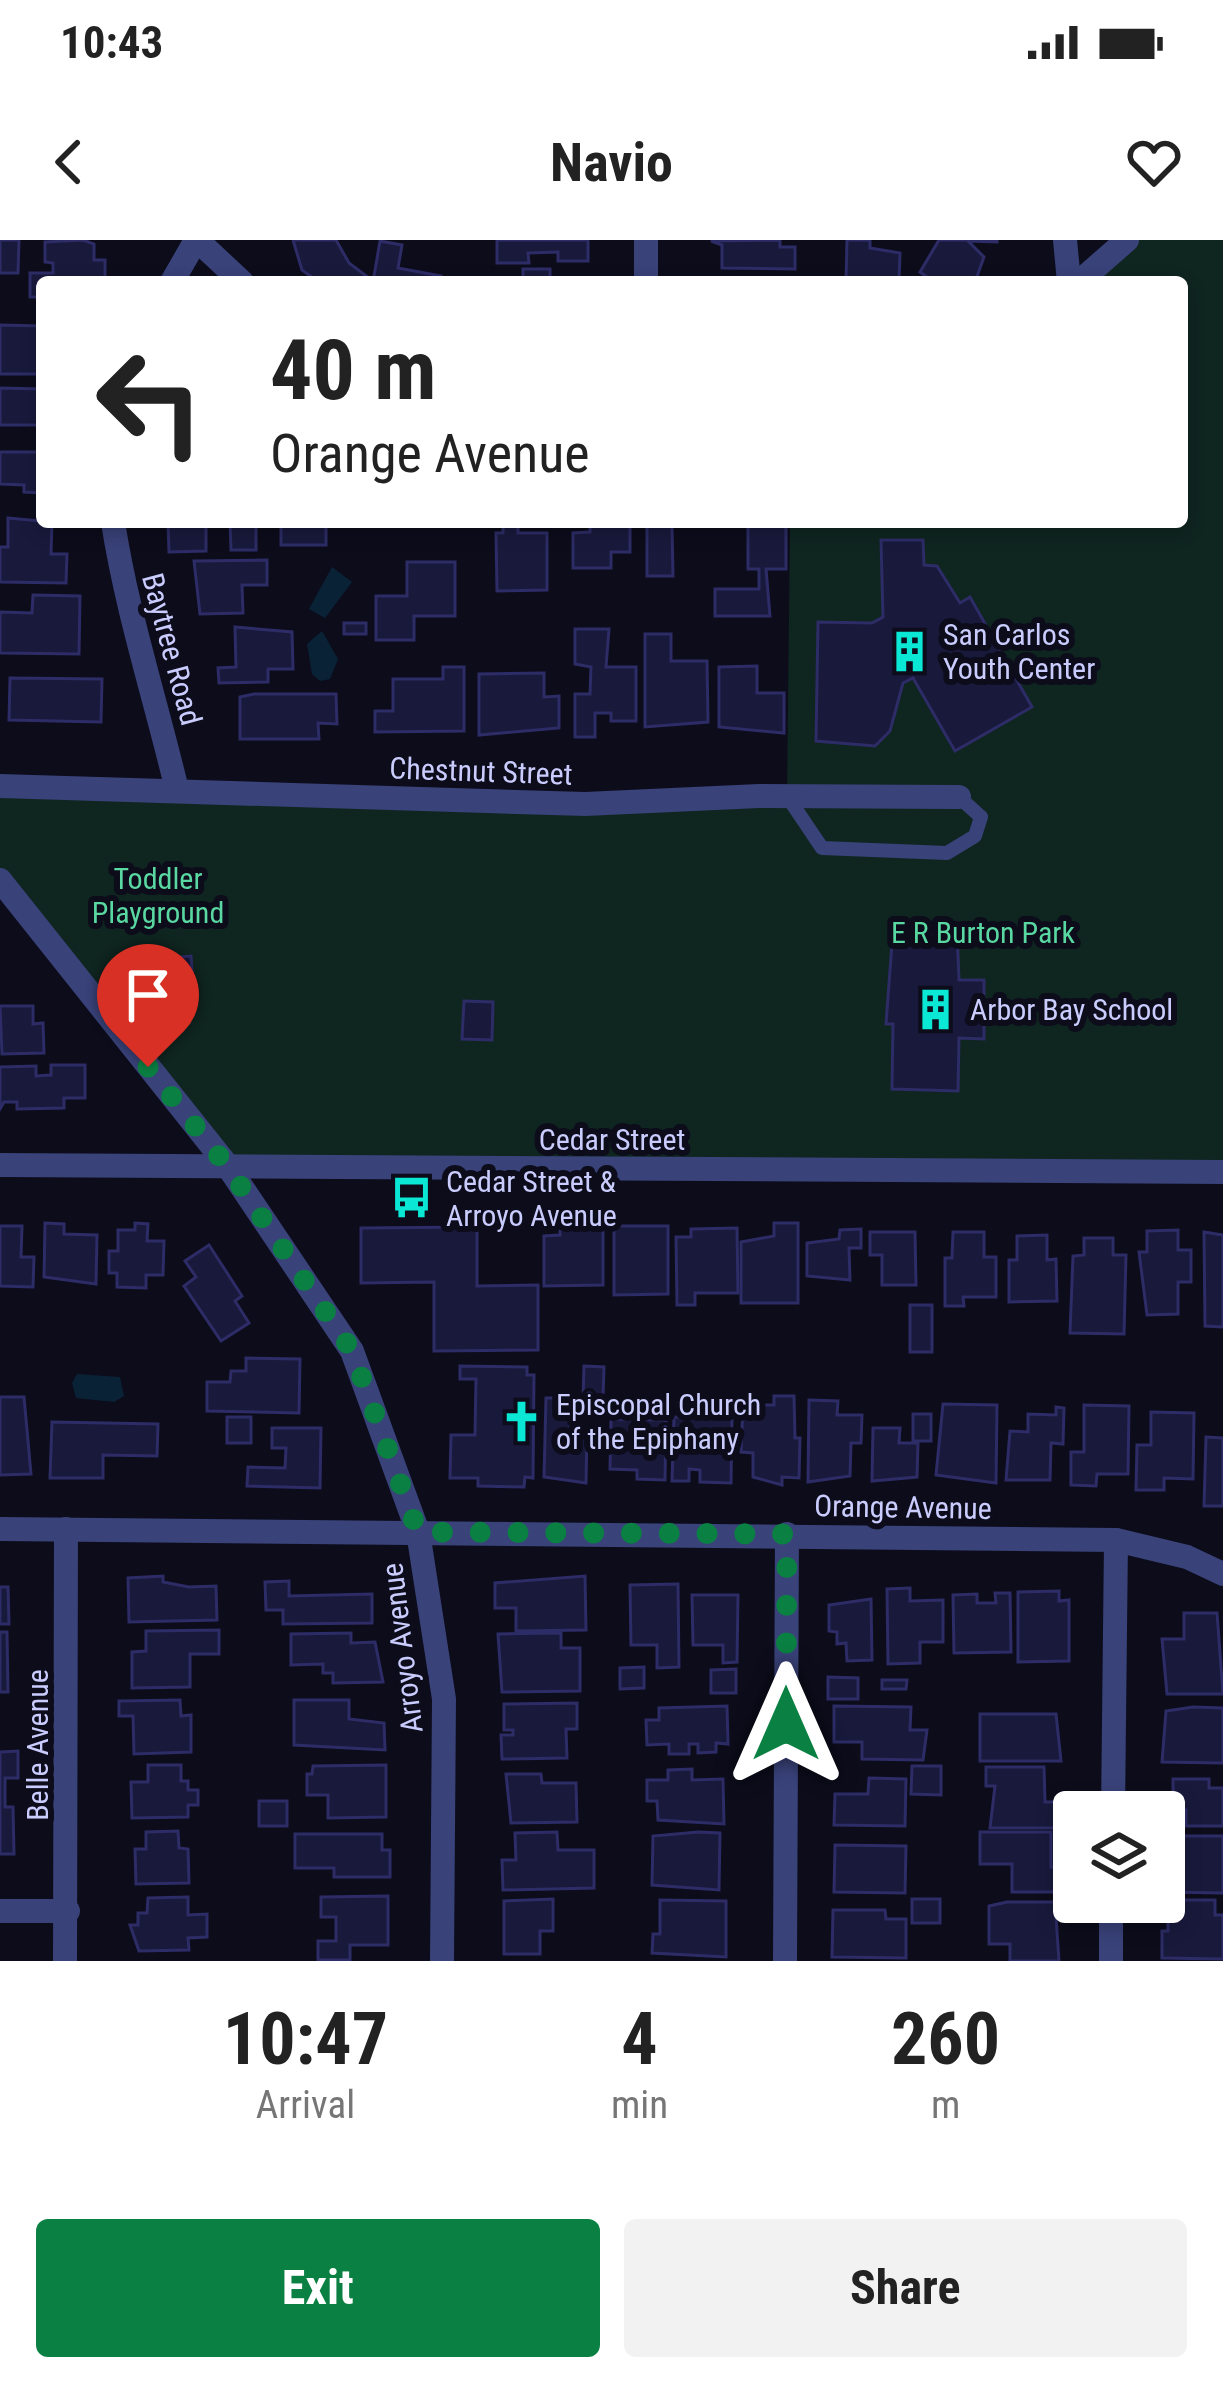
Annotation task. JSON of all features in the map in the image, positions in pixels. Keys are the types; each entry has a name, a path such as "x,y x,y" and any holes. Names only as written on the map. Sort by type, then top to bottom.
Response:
{"street":[{"path":"175,276 196,240 235,276"},
{"path":"646,240 646,276"},
{"path":"1065,240 1068,276"},
{"path":"1086,276 1127,240"},
{"name":"Baytree Road","path":"114,528 122,586 144,648 177,790"},
{"name":"Chestnut Street","path":"0,786 585,804 787,796 959,797"},
{"name":"Arroyo Avenue","path":"0,880 227,1166 352,1351 418,1532 444,1699 442,1961"},
{"name":"Cedar Street","path":"0,1165 1223,1172"},
{"name":"Orange Avenue","path":"0,1529 1116,1540 1187,1557 1223,1574"},
{"name":"Belle Avenue","path":"64,1961 68,1911 67,1529"},
{"path":"785,1961 787,1534"},
{"path":"1112,1791 1116,1540"},
{"path":"0,1911 68,1911"},
{"path":"1111,1961 1112,1923"}],"lane":[{"path":"787,796 822,848 947,854 975,836 981,817 959,797"}],"green space":[{"name":"E R Burton Park","path":"1127,240 1223,240 1223,1172 227,1165 0,880 0,786 787,796 790,528 1188,528 1188,276 1086,276"}],"water":[{"path":"332,567 352,582 325,618 309,609"},
{"path":"322,631 338,659 330,679 320,681 312,674 307,644"},
{"path":"77,1374 120,1377 124,1396 114,1402 76,1398 72,1383"}],"building":[{"path":"0,240 19,240 18,273 0,273"},
{"path":"293,240 336,240 349,263 366,276 310,276 302,270"},
{"path":"497,240 588,240 588,261 558,261 558,252 528,253 529,263 497,263"},
{"path":"780,240 780,247 795,247 795,269 722,268 722,245 711,241"},
{"path":"847,240 870,240 870,248 900,253 899,276 846,276"},
{"path":"939,240 997,240 968,241 984,257 977,276 920,272"},
{"path":"380,241 402,245 398,268 441,276 374,276"},
{"path":"45,242 94,244 94,260 105,260 105,276 36,276 36,297 30,297 30,273 53,273 53,263 45,262"},
{"path":"523,269 550,269 550,276 523,276"},
{"path":"0,325 36,326 36,374 0,374"},
{"path":"0,388 36,389 36,425 0,425"},
{"path":"0,452 36,452 36,493 24,492 24,485 0,484"},
{"path":"8,518 36,521 36,528 52,528 51,554 67,554 66,583 0,582 0,547 8,547"},
{"path":"168,528 206,528 206,551 169,552"},
{"path":"230,528 256,528 256,550 231,550"},
{"path":"281,528 326,528 326,545 281,545"},
{"path":"503,528 518,528 518,533 547,533 547,590 497,591 496,533 503,533"},
{"path":"590,528 630,528 630,552 611,552 611,568 573,568 573,533 590,532"},
{"path":"647,528 672,528 673,576 647,576"},
{"path":"748,528 786,528 786,569 766,569 770,616 715,616 715,589 759,589 759,569 748,569"},
{"name":"San Carlos Youth Center","path":"881,540 923,540 924,565 937,566 960,603 970,597 1032,707 955,751 913,678 903,683 890,731 875,746 816,741 818,622 872,623 883,617"},
{"path":"267,560 267,585 242,585 243,613 200,614 194,561"},
{"path":"407,562 455,562 455,616 414,616 414,640 376,640 376,596 407,596"},
{"path":"33,595 80,596 79,654 0,653 0,612 32,613"},
{"path":"344,623 366,623 366,634 344,634"},
{"path":"235,627 292,632 293,669 268,669 268,682 219,683 218,668 236,667"},
{"path":"575,629 609,629 606,667 636,667 636,721 611,721 611,713 595,713 595,737 575,737 575,694 590,694 591,667 575,664"},
{"path":"645,634 671,634 671,661 707,661 708,722 645,727"},
{"path":"757,666 757,693 784,693 784,733 719,727 719,667"},
{"path":"443,667 464,667 464,731 375,732 375,711 393,711 393,679 443,679"},
{"path":"544,673 544,697 559,696 559,728 479,735 479,674"},
{"path":"10,678 102,679 101,722 9,720"},
{"path":"336,694 337,724 318,723 319,739 240,739 240,697"},
{"name":"Arbor Bay School","path":"957,929 959,980 984,980 984,1039 959,1038 958,1091 892,1089 893,1024 886,1024 893,930"},
{"path":"191,956 193,983 167,985 165,958"},
{"path":"464,1001 493,1002 492,1040 462,1039"},
{"path":"0,1006 33,1006 33,1024 43,1023 44,1053 2,1054"},
{"path":"51,1065 85,1065 85,1098 64,1098 64,1108 17,1109 17,1102 4,1102 0,1109 0,1067 36,1066 36,1076 51,1075"},
{"path":"45,1223 64,1224 64,1234 97,1235 96,1284 44,1277"},
{"path":"135,1223 148,1224 147,1241 164,1241 163,1275 146,1275 146,1288 117,1287 117,1273 109,1273 109,1251 118,1251 118,1230 135,1230"},
{"path":"774,1223 798,1223 798,1303 741,1303 741,1242 774,1236"},
{"path":"560,1225 603,1225 603,1285 544,1286 544,1236 560,1235"},
{"path":"0,1226 22,1226 21,1257 34,1257 33,1287 0,1286"},
{"path":"614,1226 668,1226 668,1294 614,1295"},
{"path":"477,1227 477,1286 538,1285 538,1350 434,1351 434,1282 361,1283 361,1228"},
{"path":"737,1228 738,1293 695,1293 695,1305 677,1305 676,1237 691,1237 691,1229"},
{"path":"861,1229 861,1248 849,1248 850,1280 807,1276 807,1243 839,1239 840,1230"},
{"path":"1178,1230 1178,1250 1191,1250 1191,1282 1178,1282 1178,1314 1147,1315 1139,1252 1147,1252 1147,1231"},
{"path":"870,1232 915,1232 916,1285 882,1285 882,1255 870,1255"},
{"path":"953,1232 984,1232 984,1257 996,1257 996,1297 963,1297 964,1306 945,1306 945,1258 952,1258"},
{"path":"1204,1232 1223,1235 1223,1327 1205,1326"},
{"path":"1047,1235 1047,1260 1056,1259 1057,1301 1009,1302 1009,1260 1017,1260 1017,1236"},
{"path":"1084,1238 1113,1238 1113,1255 1126,1255 1124,1334 1070,1333 1073,1256 1084,1255"},
{"path":"209,1245 242,1296 235,1301 249,1323 221,1341 184,1286 196,1277 185,1261"},
{"path":"910,1305 932,1305 932,1352 910,1352"},
{"path":"246,1358 300,1359 299,1413 207,1411 207,1382 230,1382 231,1371 246,1371"},
{"path":"460,1366 527,1367 527,1375 534,1375 533,1478 525,1477 524,1487 478,1486 478,1478 450,1478 451,1435 475,1435 476,1379 460,1379"},
{"path":"584,1366 604,1367 603,1398 583,1398"},
{"path":"774,1396 794,1396 795,1438 800,1438 799,1478 782,1477 782,1485 753,1477 753,1453 741,1452 743,1405 774,1405"},
{"path":"0,1397 24,1397 31,1474 0,1475"},
{"path":"546,1398 571,1398 570,1429 587,1430 586,1483 544,1477"},
{"path":"809,1400 838,1401 837,1415 862,1415 861,1443 851,1443 850,1476 808,1482"},
{"path":"943,1404 997,1405 996,1483 936,1475"},
{"path":"1084,1405 1129,1406 1128,1474 1097,1474 1096,1486 1071,1485 1071,1452 1084,1452"},
{"path":"1056,1407 1064,1408 1063,1444 1051,1443 1050,1480 1006,1480 1010,1431 1028,1432 1028,1414 1056,1415"},
{"path":"1151,1412 1194,1413 1193,1479 1164,1478 1164,1490 1136,1490 1137,1445 1151,1445"},
{"path":"913,1414 931,1414 931,1441 913,1441"},
{"path":"227,1417 251,1417 251,1443 227,1443"},
{"path":"674,1417 732,1417 731,1483 700,1482 700,1470 689,1469 689,1481 672,1481"},
{"path":"611,1419 666,1420 665,1480 637,1479 637,1470 610,1469"},
{"path":"52,1422 158,1424 157,1456 103,1455 103,1478 50,1478"},
{"path":"272,1428 321,1428 320,1488 247,1486 248,1467 285,1468 286,1448 272,1448"},
{"path":"873,1428 900,1428 899,1443 918,1443 917,1477 872,1481"},
{"path":"1206,1437 1223,1438 1223,1506 1204,1506"},
{"path":"163,1576 163,1582 189,1587 216,1586 217,1620 129,1622 128,1578"},
{"path":"585,1576 586,1630 516,1631 516,1608 495,1608 495,1583"},
{"path":"289,1581 289,1596 372,1594 372,1623 283,1624 283,1610 266,1610 265,1582"},
{"path":"678,1584 679,1667 657,1668 657,1645 631,1645 630,1585"},
{"path":"0,1587 8,1587 9,1624 0,1624"},
{"path":"910,1588 910,1601 943,1600 943,1642 920,1642 920,1663 888,1664 887,1589"},
{"path":"1059,1591 1059,1601 1069,1600 1069,1661 1018,1662 1018,1592"},
{"path":"995,1593 1010,1593 1011,1652 954,1653 953,1595 977,1594 977,1603 996,1603"},
{"path":"692,1595 738,1595 737,1662 723,1663 723,1645 693,1645"},
{"path":"871,1599 872,1660 847,1661 846,1643 837,1644 837,1632 829,1631 829,1605"},
{"path":"1184,1613 1217,1613 1223,1694 1167,1694 1162,1639 1184,1639"},
{"path":"219,1630 219,1654 190,1654 190,1687 132,1688 132,1652 146,1651 146,1631"},
{"path":"0,1632 7,1632 8,1692 0,1692"},
{"path":"351,1633 351,1643 375,1642 383,1682 333,1683 333,1673 323,1673 323,1664 291,1665 291,1634"},
{"path":"561,1633 561,1648 580,1648 580,1691 502,1692 498,1634"},
{"path":"644,1667 644,1688 620,1689 620,1668"},
{"path":"736,1669 736,1693 711,1693 711,1670"},
{"path":"828,1677 858,1678 858,1699 828,1699"},
{"path":"882,1680 907,1680 906,1689 882,1689"},
{"path":"180,1700 181,1716 191,1715 191,1752 134,1754 133,1716 119,1716 119,1701"},
{"path":"294,1700 349,1700 349,1719 384,1723 385,1750 294,1745"},
{"path":"577,1703 577,1729 566,1729 567,1758 502,1759 501,1735 513,1735 513,1730 504,1730 504,1704"},
{"path":"727,1706 728,1744 716,1743 716,1752 698,1753 698,1744 689,1744 689,1754 669,1754 669,1744 647,1745 646,1720 659,1720 659,1708"},
{"path":"834,1706 911,1707 910,1730 927,1730 923,1760 862,1759 862,1742 834,1742"},
{"path":"1223,1708 1223,1763 1162,1762 1166,1711"},
{"path":"980,1714 1056,1714 1061,1761 980,1761"},
{"path":"18,1751 18,1778 5,1778 5,1807 13,1807 14,1854 0,1854 0,1752"},
{"path":"148,1765 181,1765 181,1781 188,1781 188,1790 198,1790 198,1805 188,1805 188,1817 132,1818 131,1782 148,1782"},
{"path":"386,1765 386,1817 328,1818 328,1795 307,1795 307,1774 312,1774 313,1766"},
{"path":"912,1766 941,1766 941,1795 911,1794"},
{"path":"986,1767 1044,1767 1045,1802 1053,1802 1053,1828 990,1828 995,1786 986,1786"},
{"path":"692,1769 692,1780 723,1779 724,1824 658,1820 657,1801 647,1801 647,1780 668,1780 668,1770"},
{"path":"506,1774 541,1774 542,1783 576,1783 577,1822 511,1823"},
{"path":"869,1778 906,1779 905,1826 834,1825 835,1794 868,1794"},
{"path":"1173,1779 1209,1779 1209,1788 1223,1788 1223,1826 1186,1826 1185,1791 1173,1791"},
{"path":"259,1801 287,1801 287,1826 259,1826"},
{"path":"178,1831 179,1848 188,1849 189,1883 136,1884 135,1849 146,1849 146,1832"},
{"path":"557,1832 558,1850 594,1850 594,1888 503,1890 502,1860 516,1860 515,1833"},
{"path":"980,1832 1051,1832 1053,1892 1012,1892 1012,1864 980,1864"},
{"path":"720,1833 719,1890 652,1885 653,1836"},
{"path":"295,1834 382,1834 382,1850 390,1850 390,1877 334,1877 334,1868 295,1868"},
{"path":"1185,1836 1223,1836 1223,1893 1185,1892"},
{"path":"835,1845 906,1846 905,1893 834,1892"},
{"path":"388,1896 388,1945 350,1945 350,1960 318,1960 318,1941 336,1941 336,1917 321,1917 321,1897"},
{"path":"188,1897 188,1915 207,1914 207,1937 188,1938 189,1950 139,1951 130,1925 138,1925 138,1913 147,1913 148,1898"},
{"path":"553,1899 553,1931 540,1931 540,1954 504,1954 504,1901"},
{"path":"912,1899 940,1899 940,1923 912,1923"},
{"path":"660,1900 726,1901 726,1957 652,1953 653,1934 660,1934"},
{"path":"1185,1900 1215,1900 1215,1915 1223,1915 1223,1959 1162,1958 1162,1931 1168,1931 1168,1923 1185,1923"},
{"path":"1053,1902 1059,1961 1010,1961 1010,1944 989,1944 989,1906"},
{"path":"833,1910 885,1910 886,1919 906,1919 906,1958 832,1957"}],"place":[{"name":"San Carlos Youth Center","path":"909,651"},
{"name":"Arbor Bay School","path":"936,1009"},
{"name":"Cedar Street & Arroyo Avenue","path":"412,1198"},
{"name":"Episcopal Church of the Epiphany","path":"522,1421"}],"route":[{"path":"148,1067 227,1166 352,1351 418,1532 787,1534 786,1724"}],"park label":[{"name":"Toddler Playground","path":"158,895"}]}
